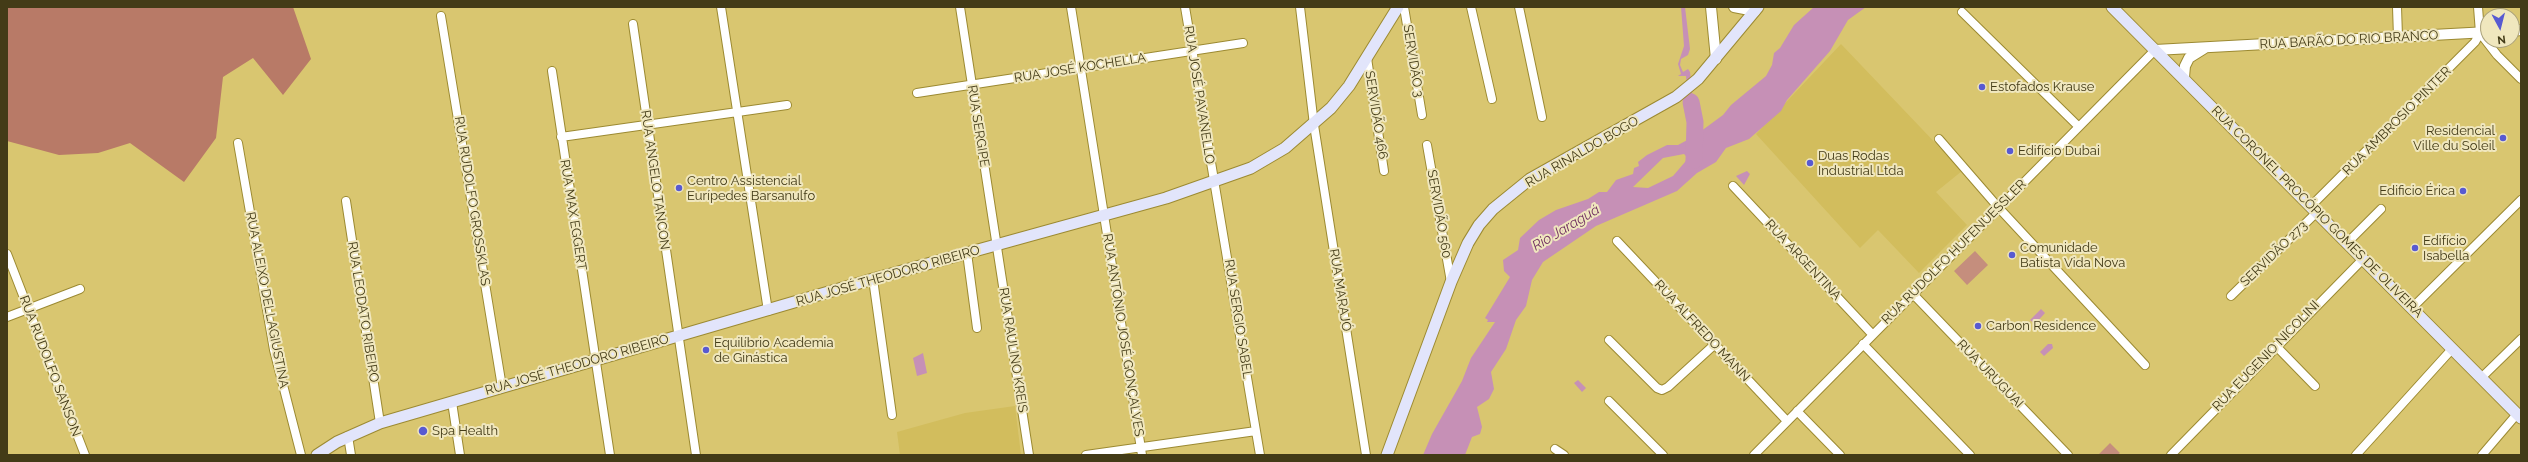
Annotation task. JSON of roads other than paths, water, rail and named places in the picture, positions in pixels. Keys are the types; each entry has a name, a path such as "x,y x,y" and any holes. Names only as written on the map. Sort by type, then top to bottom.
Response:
{"main road":[{"name":"RUA JOSÉ THEODORO RIBEIRO","path":"317,455 348,436 380,423 768,311 873,279 1104,216 1215,182 1251,168 1285,148 1314,125 1349,86 1398,7"},
{"name":"RUA CORONEL PROCÓPIO GOMES DE OLIVEIRA","path":"2112,7 2184,77 2519,416"},
{"name":"RUA RINALDO BOGO","path":"1387,455 1451,282 1468,243 1479,225 1509,195 1530,179 1676,97 1698,79 1757,9"}],"street":[{"path":"721,7 768,311"},
{"name":"RUA SERGIPE","path":"960,7 996,245"},
{"name":"RUA ANTÔNIO JOSÉ GONÇALVES","path":"1071,7 1142,451"},
{"name":"RUA JOSÉ PAVANELLO","path":"1185,7 1211,167 1215,182"},
{"name":"RUA MARAJÓ","path":"1300,7 1314,125 1366,455"},
{"name":"SERVIDÃO 3","path":"1404,7 1422,114"},
{"path":"1471,7 1492,99"},
{"path":"1519,7 1542,118"},
{"path":"1711,7 1716,59"},
{"path":"1734,7 1757,9"},
{"path":"2397,7 2398,37"},
{"path":"1962,12 2078,126"},
{"name":"RUA RUDOLFO GROSSKLAS","path":"441,16 502,387"},
{"name":"RUA ANGELO TANCON","path":"633,24 696,455"},
{"name":"RUA BARÃO DO RIO BRANCO","path":"2155,50 2480,32"},
{"name":"RUA AMBROSIO PINTER","path":"2314,209 2480,36"},
{"name":"RUA JOSÉ KOCHELLA","path":"917,93 1243,43"},
{"name":"RUA BARÃO DO RIO BRANCO","path":"2184,77 2185,66 2189,58 2200,50 2209,47"},
{"path":"2493,48 2498,56 2521,79"},
{"name":"RUA RUDOLFO HUFENUESSLER","path":"1754,455 1862,344 2155,50"},
{"name":"SERVIDÃO 466","path":"1367,58 1384,171"},
{"name":"RUA MAX EGGERT","path":"552,71 610,455"},
{"path":"561,137 787,105"},
{"path":"1939,139 1998,207 2145,365"},
{"name":"RUA ALEIXO DELLAGIUSTINA","path":"238,143 274,350 301,455"},
{"name":"SERVIDÃO 560","path":"1427,145 1451,282"},
{"name":"RUA SERGIO SABEL","path":"1215,182 1260,455"},
{"name":"RUA ARGENTINA","path":"1733,186 1872,334"},
{"path":"2412,308 2521,200"},
{"name":"RUA LEODATO RIBEIRO","path":"346,201 380,423"},
{"name":"SERVIDÃO 273","path":"2232,296 2314,209"},
{"path":"2347,243 2381,209"},
{"name":"RUA ALFREDO MANN","path":"1618,240 1714,345 1787,421"},
{"name":"RUA RAULINO KREIS","path":"996,245 1029,455"},
{"path":"967,253 978,328"},
{"name":"RUA RUDOLFO SANSON","path":"7,254 85,455"},
{"name":"RUA EUGENIO NICOLINI","path":"2170,455 2363,259"},
{"path":"873,279 892,415"},
{"path":"7,317 80,289"},
{"name":"RUA URUGUAI","path":"1913,294 2068,455"},
{"path":"2481,378 2521,339"},
{"path":"1609,340 1657,388 1662,390 1668,387 1714,345"},
{"path":"1862,344 1970,455"},
{"path":"2276,346 2315,386"},
{"path":"2356,455 2452,349"},
{"path":"1609,401 1663,455"},
{"path":"452,402 460,455"},
{"path":"1797,411 1840,455"},
{"path":"2482,455 2519,416"},
{"path":"1086,455 1142,451 1256,431"},
{"path":"348,436 351,455"},
{"path":"1556,449 1564,455"}],"water":[{"path":"1681,7 1685,7 1690,49 1688,55 1681,59 1680,65 1683,72 1688,69 1690,72 1693,101 1689,104 1686,76 1678,76 1681,74 1678,64 1684,46"},
{"name":"Rio Jaraguá","path":"1814,7 1866,7 1848,20 1830,51 1787,100 1781,111 1749,139 1726,148 1716,162 1697,173 1677,191 1596,226 1543,262 1532,280 1526,306 1516,320 1506,349 1491,372 1494,389 1489,399 1477,407 1482,427 1480,434 1472,437 1465,455 1423,455 1432,434 1462,381 1471,358 1495,322 1487,322 1488,320 1485,318 1510,277 1504,271 1503,260 1518,250 1520,238 1539,220 1556,210 1588,199 1599,192 1607,192 1616,180 1633,174 1634,168 1639,166 1638,162 1647,155 1667,145 1678,145 1693,137 1723,115 1731,105 1766,76 1772,65 1774,53 1780,48 1794,25","holes":["1684,154 1687,157 1685,162 1673,176 1648,188 1633,187 1663,158"]},
{"path":"1747,171 1750,174 1744,185 1736,176"},
{"path":"2041,309 2045,313 2035,324 2030,320"},
{"path":"2048,344 2052,344 2053,348 2044,356 2040,352"},
{"path":"923,353 927,373 917,376 913,358"},
{"path":"1578,380 1586,388 1582,392 1574,383"}],"waterway":[{"path":"1691,102 1695,122 1694,160"}],"place":[{"name":"Estofados Krause","path":"1982,87"},
{"name":"Residencial Ville du Soleil","path":"2503,138"},
{"name":"Edifício Dubai","path":"2010,151"},
{"name":"Duas Rodas Industrial Ltda","path":"1810,163"},
{"name":"Centro Assistencial Eurípedes Barsanulfo","path":"679,188"},
{"name":"Edificio Érica","path":"2463,191"},
{"name":"Edifício Isabella","path":"2415,248"},
{"name":"Comunidade Batista Vida Nova","path":"2012,255"},
{"name":"Carbon Residence","path":"1978,326"},
{"name":"Equilíbrio Academia de Ginástica","path":"706,350"},
{"name":"Spa Health","path":"423,431"}]}
